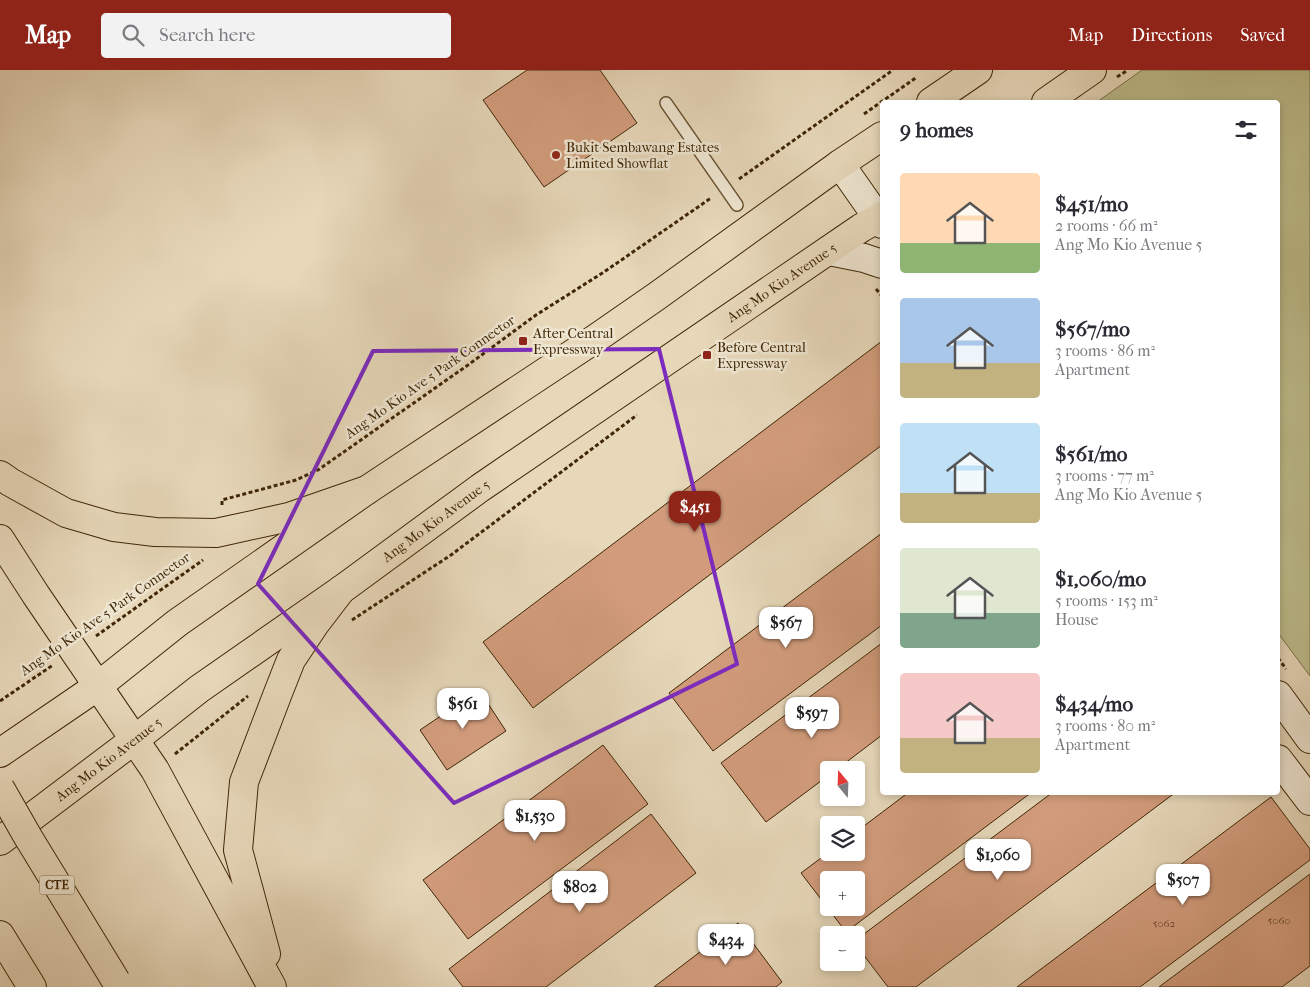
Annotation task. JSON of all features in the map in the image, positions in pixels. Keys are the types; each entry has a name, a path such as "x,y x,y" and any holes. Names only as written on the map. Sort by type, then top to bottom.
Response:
{"main road":[{"path":"934,100 978,70"},
{"path":"1049,100 1092,70"},
{"path":"0,753 98,686 178,623 367,490 595,339 840,164 880,140"},
{"name":"Ang Mo Kio Avenue 5","path":"0,841 199,689 341,590 480,488 861,228 880,219"},
{"path":"0,475 66,512 114,527 155,532 216,533 289,517 367,490"},
{"path":"0,539 155,770 273,987"},
{"path":"273,987 238,850 244,782 292,660 315,624 341,590"},
{"name":"CTE","path":"0,788 118,984"},
{"path":"0,935 32,987"}],"street":[{"path":"840,164 880,218"},
{"path":"829,250 880,263"},
{"path":"1280,698 1310,739"},
{"path":"1280,762 1310,801"}],"lane":[{"path":"666,103 737,205"}],"path":[{"name":"Ang Mo Kio Ave 5 Park Connector","path":"0,701 203,559 216,533 221,514 222,500 296,480 318,470 536,315 604,272 893,70"},
{"path":"885,100 920,75"},
{"path":"859,118 880,103"},
{"path":"347,623 451,555 642,412"},
{"path":"155,770 249,695"}],"highlighted area":[{"path":"659,349 737,664 454,803 258,584 373,351"}],"shaded area":[{"path":"1142,70 1310,70 1310,676 1280,636 1280,100 1100,100"}],"building":[{"name":"Bukit Sembawang Estates Limited Showflat","path":"527,70 600,70 637,123 544,187 483,100"},
{"path":"880,343 880,447 533,708 483,642"},
{"path":"880,535 880,626 713,751 669,693"},
{"path":"880,644 880,737 848,761 820,761 820,782 766,822 721,763"},
{"path":"479,690 506,731 447,770 420,730"},
{"path":"603,745 648,804 468,939 423,880"},
{"path":"905,795 1028,795 854,926 841,926 834,916 865,916 865,871 820,871 820,898 801,873 820,859 820,861 865,861 865,825"},
{"path":"1049,795 1172,795 916,987 888,987 865,957 865,933"},
{"path":"1271,797 1310,849 1310,860 1140,987 1017,987"},
{"path":"651,814 696,873 546,987 463,987 449,969"},
{"path":"1310,874 1310,966 1282,987 1159,987"},
{"path":"738,923 782,982 776,987 654,987"}],"place":[{"name":"Bukit Sembawang Estates Limited Showflat","path":"556,155"},
{"name":"After Central Expressway","path":"523,341"},
{"name":"Before Central Expressway","path":"707,355"}]}
